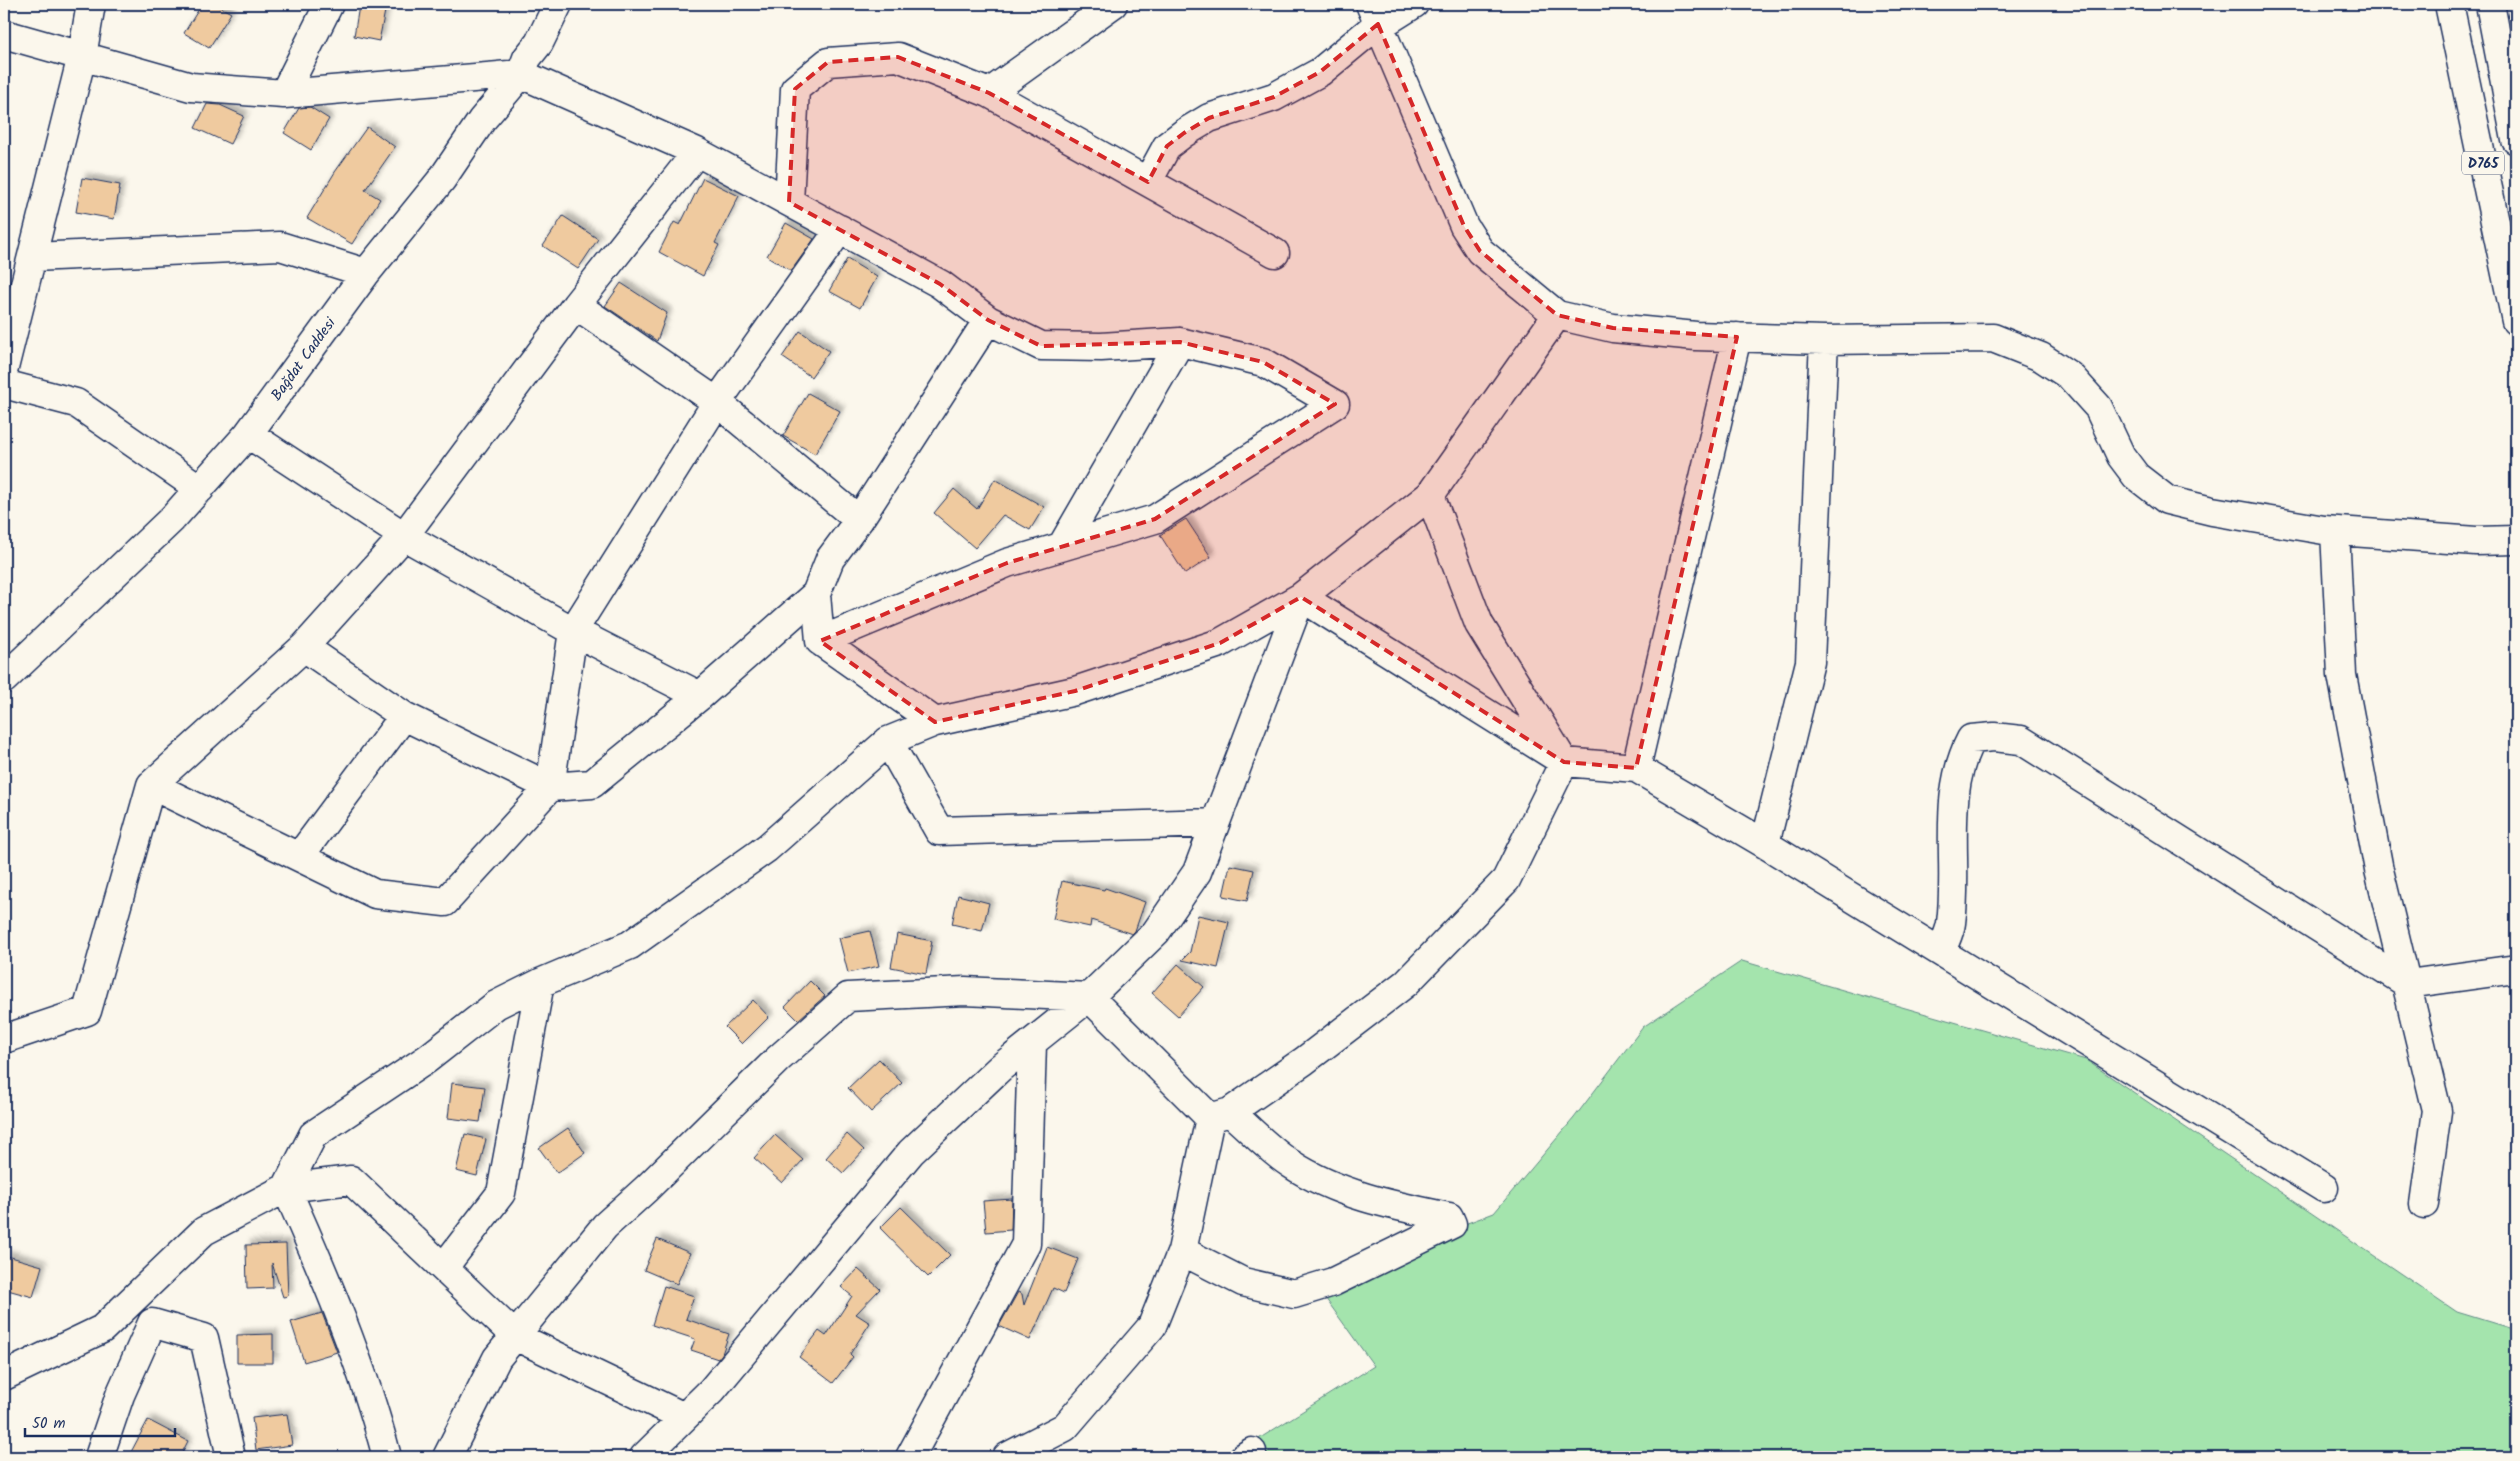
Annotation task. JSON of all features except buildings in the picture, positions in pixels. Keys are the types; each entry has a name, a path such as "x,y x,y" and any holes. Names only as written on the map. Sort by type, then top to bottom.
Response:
{"main road":[{"path":"4,368 82,56 90,4"},
{"path":"284,94 329,4"},
{"name":"Bağdat Caddesi","path":"4,679 172,519 248,434 366,273 442,179 482,120 521,74 527,58 539,42 558,4"},
{"path":"989,93 1113,4"},
{"path":"1148,182 1167,146 1184,133 1209,118 1274,98 1320,72 1376,18 1414,4"},
{"name":"D765","path":"2449,4 2516,321"},
{"name":"D765","path":"2490,4 2516,140"},
{"path":"1376,18 1464,226 1480,251 1558,314 1614,328 1696,336 1824,340 1993,338 2041,357 2070,376 2098,407 2121,456 2136,476 2167,500 2212,511 2335,531 2476,542 2516,540"},
{"path":"4,34 191,86 284,94 521,74 697,152 940,284 988,320 1041,346 1101,347 1180,342 1263,362 1335,404 1155,519 1007,562 820,641"},
{"path":"789,202 796,89 828,62 898,57 989,93 1275,253"},
{"path":"4,1039 87,1011 151,785 304,646 404,536 576,305 697,152"},
{"path":"151,785 375,894 445,902 550,787 573,630 717,402 840,229"},
{"path":"33,257 280,246 366,273"},
{"path":"576,305 717,402 859,520"},
{"path":"286,1188 314,1135 427,1059 496,1005 540,982 630,945 766,848 888,741 935,722 1075,691 1211,646 1301,597 1430,495 1558,314"},
{"path":"935,722 820,641 816,594 830,559 859,520 988,320"},
{"path":"1636,768 1737,337"},
{"path":"1765,844 1810,662 1824,340"},
{"path":"1062,546 1180,342"},
{"path":"4,384 76,403 200,489"},
{"path":"248,434 404,536 573,630 700,696"},
{"path":"1430,495 1479,624 1564,762"},
{"path":"2335,531 2342,675 2379,870 2408,984 2437,1111 2424,1204"},
{"path":"304,646 404,716 550,787 592,784 700,696 816,594"},
{"path":"1301,597 1564,762 1636,768 1765,844 2324,1188"},
{"path":"644,1457 712,1390 912,1152 1000,1068 1089,997 1156,932 1197,872 1301,597"},
{"path":"300,857 404,716"},
{"path":"1941,952 1951,924 1953,808 1960,759 1971,739 1994,737 2021,740 2408,984 2516,969"},
{"path":"888,741 939,831 1215,823"},
{"path":"1007,1457 1065,1427 1152,1326 1182,1250 1220,1115 1304,1061 1406,982 1506,880 1564,762"},
{"path":"444,1267 501,1193 540,982"},
{"path":"447,1457 497,1358 605,1226 646,1189 778,1059 848,997 965,991 1089,997 1220,1115 1290,1164 1340,1190 1393,1205 1449,1217 1452,1224 1333,1282 1294,1294 1243,1282 1182,1250"},
{"path":"910,1457 1026,1244 1032,1043"},
{"path":"4,1376 102,1329 204,1231 286,1188 351,1180 515,1336 684,1417"},
{"path":"286,1188 320,1264 376,1415 387,1457"},
{"path":"99,1457 120,1395 152,1323 204,1338 231,1457"},
{"path":"1244,1457 1252,1452 1249,1457"}],"highlighted area":[{"path":"1378,24 1464,226 1480,251 1557,315 1613,328 1737,337 1636,768 1564,762 1301,597 1220,643 1075,691 935,722 820,641 1007,563 1155,519 1335,404 1263,362 1180,342 1041,346 988,320 940,284 789,202 795,89 828,62 898,57 989,93 1148,182 1167,146 1184,133 1209,118 1274,97 1320,72"}],"green space":[{"path":"1742,961 2086,1060 2457,1312 2516,1330 2516,1457 1264,1457 1257,1440 1374,1366 1313,1281 1494,1213 1574,1118 1643,1027"}]}
